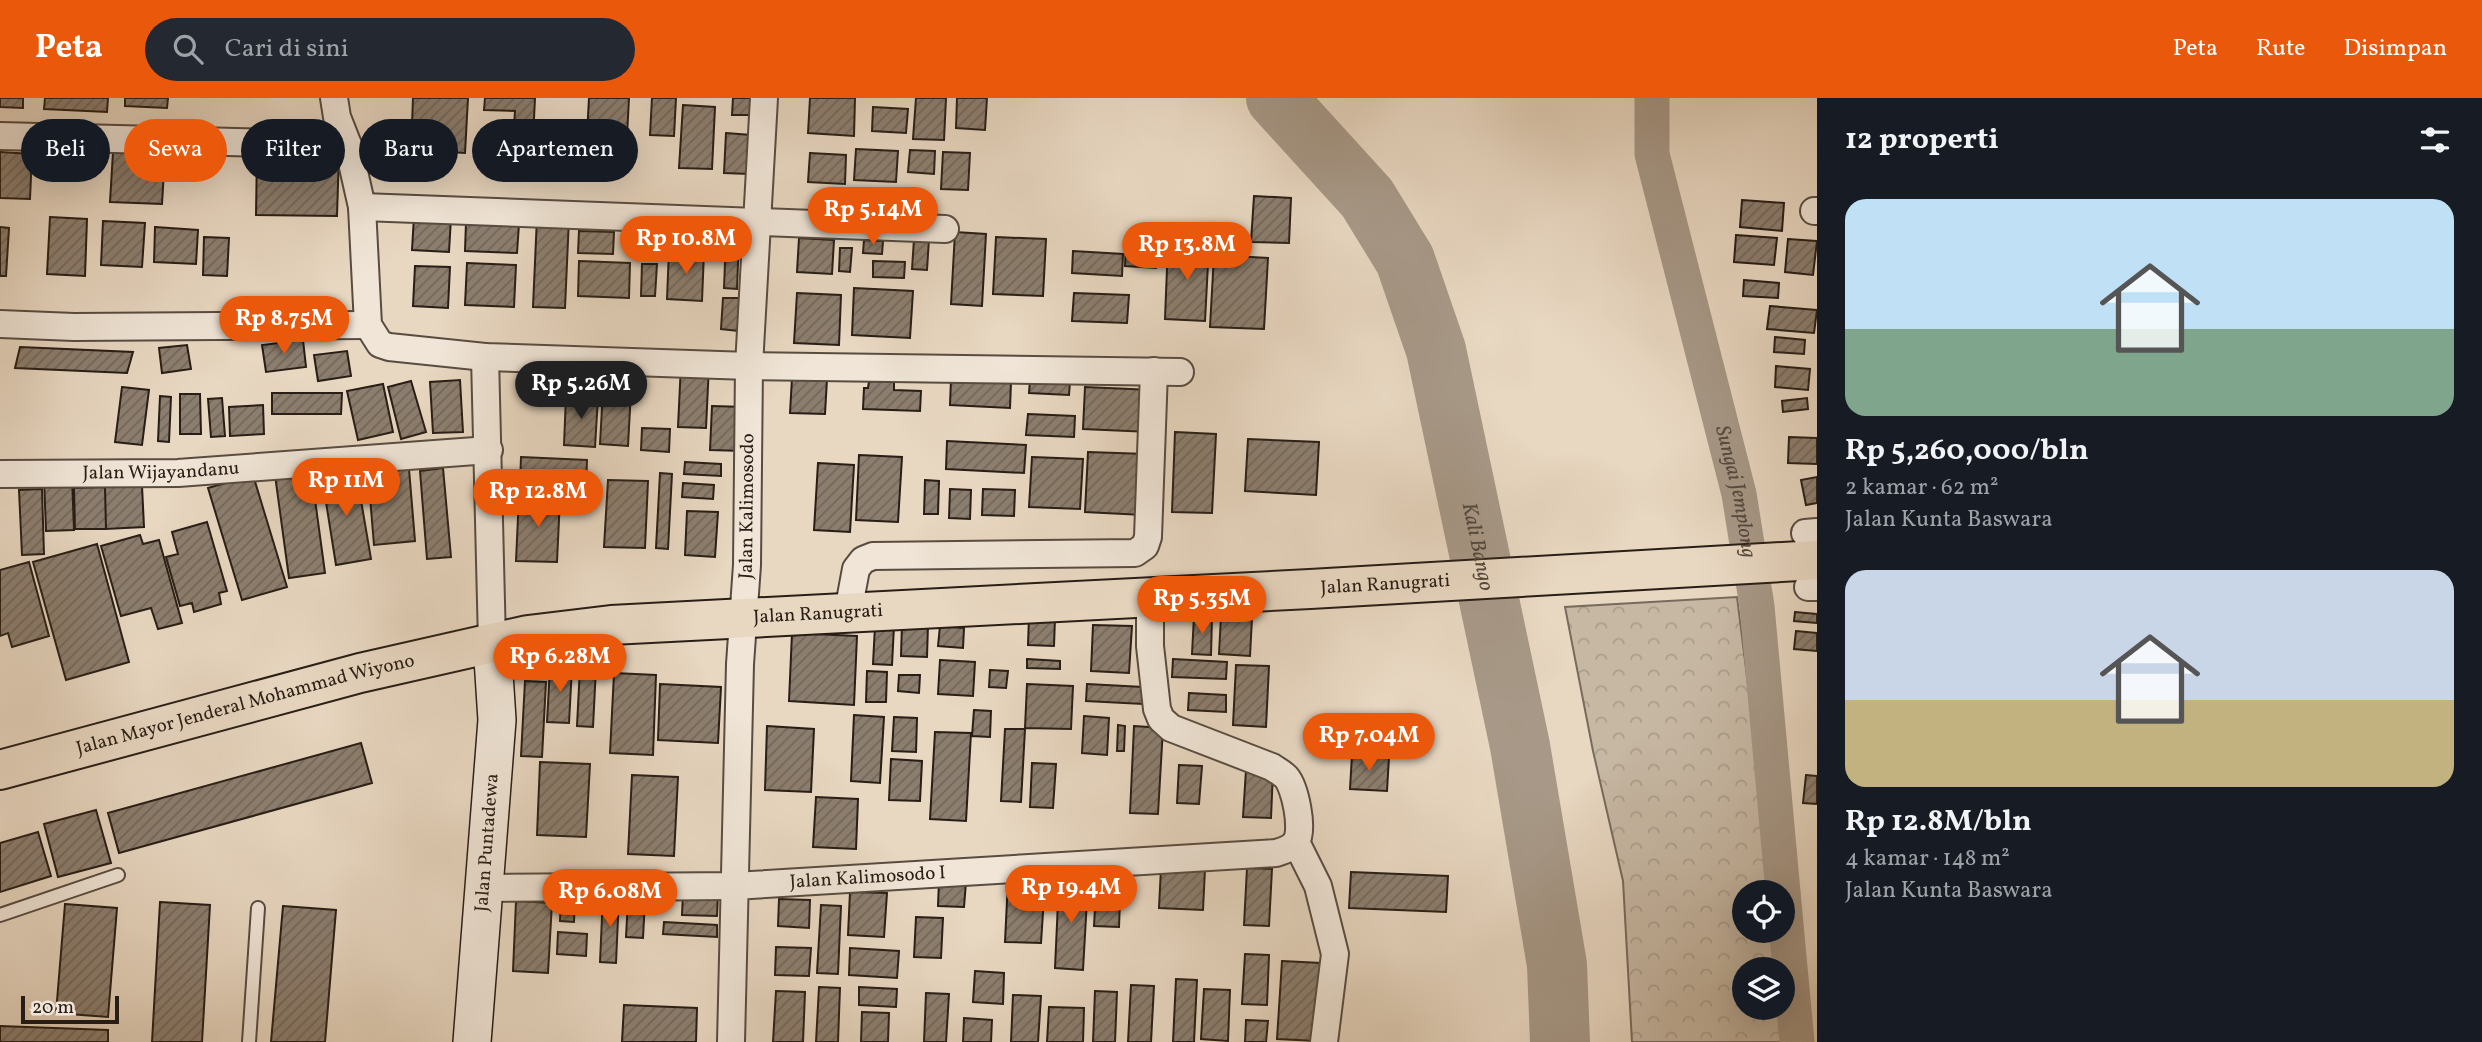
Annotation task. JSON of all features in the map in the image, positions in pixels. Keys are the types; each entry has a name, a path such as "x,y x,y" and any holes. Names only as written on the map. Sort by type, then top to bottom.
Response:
{"main road":[{"name":"Jalan Ranugrati","path":"492,643 528,635 611,625 1810,560"},
{"name":"Jalan Mayor Jenderal Mohammad Wiyono","path":"0,770 360,673 492,643"}],"street":[{"path":"334,98 362,207 368,325 380,344 485,357 749,366 1180,372"},
{"name":"Jalan Kalimosodo","path":"731,1042 740,664 747,565 749,366 764,98"},
{"path":"0,136 348,145"},
{"path":"362,207 946,229"},
{"path":"0,324 74,327 368,325"},
{"path":"485,357 492,643"},
{"path":"848,612 856,569 863,560 873,556 1135,553 1145,547 1148,537 1154,371"},
{"name":"Jalan Wijayandanu","path":"0,474 178,473 489,450"},
{"path":"1150,597 1150,646 1157,709 1161,719 1171,728 1272,767 1285,775 1294,790 1299,830 1296,842 1318,886 1335,954 1324,1042"},
{"name":"Jalan Puntadewa","path":"472,1042 497,720 492,643"},
{"name":"Jalan Kalimosodo I","path":"485,888 734,886 1276,853 1286,850 1296,842"}],"lane":[{"path":"0,915 118,875"},
{"path":"249,1042 258,908"}],"green space":[{"path":"1737,597 1755,741 1768,880 1732,880 1732,943 1773,943 1774,957 1732,957 1732,1020 1780,1020 1781,1042 1632,1042 1623,881 1593,751 1565,607"}],"building":[{"path":"0,98 23,98 23,108 0,107"},
{"path":"45,98 108,98 107,112 44,109"},
{"path":"125,98 168,98 167,108 125,106"},
{"path":"413,98 468,98 465,153 458,153 458,119 412,119"},
{"path":"485,98 535,98 534,119 514,119 515,111 484,110"},
{"path":"589,98 629,98 628,119 588,119"},
{"path":"652,98 676,98 674,136 650,135"},
{"path":"733,98 751,98 750,115 732,115"},
{"path":"810,98 855,98 854,136 808,133"},
{"path":"916,98 946,98 944,140 913,139"},
{"path":"957,98 987,98 985,130 956,128"},
{"path":"683,105 715,107 712,169 679,168"},
{"path":"873,107 908,109 906,133 872,131"},
{"path":"726,133 751,135 749,174 724,173"},
{"path":"856,149 898,151 896,182 854,180"},
{"path":"910,150 935,151 934,174 908,172"},
{"path":"0,152 21,153 21,182 31,182 30,199 0,198"},
{"path":"113,152 124,152 124,182 163,182 162,204 110,202"},
{"path":"943,152 970,153 968,190 941,189"},
{"path":"810,153 846,155 845,184 808,182"},
{"path":"257,182 338,182 337,216 256,215"},
{"path":"1254,196 1291,198 1289,243 1251,242"},
{"path":"1742,200 1784,203 1782,231 1740,227"},
{"path":"414,216 451,218 449,252 412,250"},
{"path":"50,217 87,219 85,276 47,274"},
{"path":"537,217 569,218 565,308 533,307"},
{"path":"103,221 145,223 142,267 101,265"},
{"path":"466,222 519,224 517,253 465,251"},
{"path":"0,227 9,228 6,276 0,276"},
{"path":"155,227 198,230 196,264 154,262"},
{"path":"579,231 614,232 613,254 578,253"},
{"path":"666,231 720,233 720,240 665,237"},
{"path":"955,232 986,234 982,306 951,304"},
{"path":"1736,235 1777,238 1774,265 1734,262"},
{"path":"204,237 229,238 227,276 203,275"},
{"path":"626,237 658,238 657,246 626,245"},
{"path":"726,237 739,238 737,289 724,288"},
{"path":"996,237 1046,239 1043,296 993,294"},
{"path":"799,238 834,240 832,274 797,272"},
{"path":"914,239 929,239 927,270 912,269"},
{"path":"1788,239 1817,241 1813,275 1785,272"},
{"path":"864,240 883,241 882,254 863,253"},
{"path":"1126,241 1157,243 1156,268 1125,266"},
{"path":"1168,243 1209,245 1205,321 1165,319"},
{"path":"840,248 852,248 850,272 839,271"},
{"path":"669,250 704,252 702,301 667,299"},
{"path":"1073,251 1123,254 1122,276 1072,273"},
{"path":"1214,255 1268,258 1264,329 1210,327"},
{"path":"579,261 630,263 629,298 578,296"},
{"path":"873,261 905,262 904,278 873,277"},
{"path":"467,263 516,265 514,307 465,305"},
{"path":"642,264 657,264 655,296 641,296"},
{"path":"415,266 450,267 448,308 413,306"},
{"path":"1744,280 1779,283 1778,298 1743,296"},
{"path":"854,288 913,291 910,338 852,335"},
{"path":"797,293 841,295 839,345 794,343"},
{"path":"1074,293 1129,295 1127,323 1072,321"},
{"path":"723,298 740,298 738,331 721,329"},
{"path":"1770,306 1817,310 1814,333 1767,329"},
{"path":"1775,337 1805,340 1804,354 1774,352"},
{"path":"303,340 306,367 266,372 262,345"},
{"path":"187,345 191,369 162,373 159,348"},
{"path":"20,347 133,352 127,373 15,368"},
{"path":"347,351 351,376 318,381 314,355"},
{"path":"681,364 709,365 706,428 678,427"},
{"path":"1776,366 1810,369 1808,390 1775,387"},
{"path":"604,371 632,372 628,446 600,444"},
{"path":"792,378 827,379 825,414 790,413"},
{"path":"951,379 1011,382 1010,408 950,405"},
{"path":"460,380 463,432 433,433 430,382"},
{"path":"1030,380 1070,382 1069,395 1029,393"},
{"path":"411,381 426,432 401,439 388,387"},
{"path":"869,381 894,382 894,390 921,391 920,411 863,409 864,388 868,388"},
{"path":"383,384 393,432 358,440 347,391"},
{"path":"122,387 149,390 142,445 115,442"},
{"path":"1085,387 1152,390 1150,432 1083,429"},
{"path":"272,393 342,393 341,414 272,414"},
{"path":"180,394 200,394 201,434 180,434"},
{"path":"160,396 171,397 169,442 158,441"},
{"path":"566,396 598,397 595,447 564,445"},
{"path":"222,398 225,436 211,437 208,399"},
{"path":"1807,398 1808,409 1783,412 1782,401"},
{"path":"263,405 264,434 230,436 229,407"},
{"path":"712,406 745,407 743,451 710,450"},
{"path":"1028,414 1075,416 1074,437 1026,435"},
{"path":"642,428 670,429 669,452 641,450"},
{"path":"1175,432 1216,434 1212,513 1172,512"},
{"path":"1789,437 1817,438 1817,464 1788,463"},
{"path":"1248,439 1319,442 1316,495 1245,491"},
{"path":"947,441 1026,445 1024,473 946,469"},
{"path":"1088,452 1146,454 1143,515 1085,512"},
{"path":"859,455 902,457 898,522 856,520"},
{"path":"521,457 587,460 586,488 520,485"},
{"path":"1032,457 1083,459 1080,509 1029,507"},
{"path":"685,462 721,464 721,476 684,474"},
{"path":"818,463 854,465 850,532 814,530"},
{"path":"443,468 451,557 427,559 420,471"},
{"path":"409,469 415,541 374,545 368,473"},
{"path":"311,470 325,573 289,578 275,475"},
{"path":"356,471 371,559 336,565 322,477"},
{"path":"660,473 672,474 668,549 656,548"},
{"path":"253,475 287,587 242,600 208,488"},
{"path":"72,477 74,530 46,531 44,478"},
{"path":"1817,477 1817,503 1806,505 1801,480"},
{"path":"608,480 648,481 645,548 604,547"},
{"path":"925,480 939,481 938,514 924,514"},
{"path":"683,483 714,485 713,499 682,497"},
{"path":"142,486 144,527 106,529 105,487"},
{"path":"105,487 106,529 75,529 74,488"},
{"path":"42,489 44,554 22,555 19,490"},
{"path":"950,489 971,490 970,519 949,518"},
{"path":"983,489 1015,490 1014,516 982,515"},
{"path":"519,496 560,498 557,562 516,561"},
{"path":"687,511 718,512 715,557 685,555"},
{"path":"207,522 227,591 219,593 221,604 194,612 192,603 180,606 166,557 178,554 172,532"},
{"path":"140,535 143,544 159,540 182,623 158,629 151,608 121,616 101,546"},
{"path":"97,544 129,662 66,680 33,562"},
{"path":"29,562 49,636 12,647 8,633 0,636 0,570"},
{"path":"1795,612 1817,614 1817,623 1794,621"},
{"path":"1194,616 1212,617 1211,655 1192,654"},
{"path":"1221,616 1252,618 1250,656 1219,654"},
{"path":"1029,617 1055,618 1054,646 1028,645"},
{"path":"902,623 928,625 927,657 901,656"},
{"path":"1093,625 1132,626 1129,673 1091,671"},
{"path":"875,626 894,626 892,665 873,664"},
{"path":"940,626 964,628 963,648 938,646"},
{"path":"1796,631 1817,633 1817,651 1794,649"},
{"path":"792,633 857,636 854,705 789,701"},
{"path":"1027,659 1060,661 1060,669 1027,668"},
{"path":"1173,659 1227,662 1226,679 1172,677"},
{"path":"940,660 975,662 973,696 938,694"},
{"path":"1236,665 1269,666 1266,727 1233,725"},
{"path":"550,666 572,667 569,723 547,722"},
{"path":"580,667 596,668 593,727 577,726"},
{"path":"990,670 1008,671 1006,688 989,687"},
{"path":"867,671 887,672 886,702 866,702"},
{"path":"614,673 656,675 653,755 610,753"},
{"path":"899,675 920,675 919,693 898,691"},
{"path":"525,681 546,682 542,757 521,756"},
{"path":"660,684 721,687 718,743 658,740"},
{"path":"1027,684 1073,686 1071,729 1025,728"},
{"path":"1087,684 1143,687 1143,704 1086,701"},
{"path":"1189,693 1226,695 1226,712 1188,710"},
{"path":"974,710 991,711 990,737 972,736"},
{"path":"854,715 884,717 880,783 851,781"},
{"path":"1084,716 1109,718 1107,755 1082,753"},
{"path":"894,717 917,718 916,752 892,751"},
{"path":"1118,725 1125,726 1124,751 1117,751"},
{"path":"767,726 814,729 811,792 765,790"},
{"path":"1134,726 1163,728 1158,814 1130,813"},
{"path":"1005,729 1025,729 1021,802 1001,801"},
{"path":"935,732 971,733 966,821 930,819"},
{"path":"361,743 372,783 119,853 108,813"},
{"path":"1352,755 1389,757 1387,791 1350,789"},
{"path":"891,759 922,761 920,801 889,800"},
{"path":"540,762 590,764 586,837 537,835"},
{"path":"1032,763 1056,764 1053,808 1030,807"},
{"path":"1179,765 1202,766 1199,804 1177,803"},
{"path":"1246,770 1273,771 1271,818 1243,817"},
{"path":"632,775 678,777 674,856 628,854"},
{"path":"1806,775 1817,776 1817,804 1803,803"},
{"path":"816,797 858,799 856,849 813,847"},
{"path":"96,810 111,863 58,877 44,824"},
{"path":"38,832 51,876 0,892 0,843"},
{"path":"1161,868 1205,869 1203,910 1159,908"},
{"path":"1247,868 1272,869 1269,926 1244,925"},
{"path":"1351,872 1448,876 1446,912 1349,908"},
{"path":"1097,874 1121,875 1119,927 1094,926"},
{"path":"1008,880 1045,882 1041,943 1005,942"},
{"path":"1059,880 1088,882 1083,970 1055,968"},
{"path":"939,881 966,882 964,907 938,906"},
{"path":"683,892 718,894 717,916 682,915"},
{"path":"850,892 887,893 884,937 848,935"},
{"path":"561,893 575,893 574,922 560,921"},
{"path":"603,895 619,896 616,963 600,962"},
{"path":"628,899 645,900 643,938 626,937"},
{"path":"779,899 810,900 809,928 778,926"},
{"path":"516,901 552,903 548,973 513,971"},
{"path":"160,902 210,905 202,1042 152,1042"},
{"path":"65,904 117,908 108,1017 56,1013"},
{"path":"821,905 841,906 838,974 817,973"},
{"path":"283,906 336,910 325,1042 271,1042"},
{"path":"916,917 943,918 941,958 914,957"},
{"path":"664,922 717,925 717,937 663,934"},
{"path":"558,932 587,934 586,956 557,954"},
{"path":"776,947 811,948 809,976 775,975"},
{"path":"850,948 899,951 897,978 849,975"},
{"path":"1245,954 1269,955 1267,1005 1242,1004"},
{"path":"1282,961 1321,963 1317,1041 1277,1039"},
{"path":"975,971 1004,973 1003,1004 973,1002"},
{"path":"1176,979 1197,980 1194,1042 1173,1042"},
{"path":"1131,985 1154,986 1151,1042 1128,1042"},
{"path":"819,987 840,988 838,1042 816,1042"},
{"path":"859,987 897,989 896,1007 859,1005"},
{"path":"1204,989 1230,990 1228,1041 1201,1039"},
{"path":"776,991 805,992 803,1042 773,1042"},
{"path":"1095,991 1117,992 1115,1042 1093,1042"},
{"path":"926,993 949,994 946,1042 924,1042"},
{"path":"1013,995 1041,996 1038,1042 1011,1042"},
{"path":"624,1005 697,1008 696,1042 622,1042"},
{"path":"1049,1007 1084,1008 1083,1042 1047,1042"},
{"path":"862,1012 889,1013 888,1042 861,1042"},
{"path":"964,1018 992,1020 991,1042 963,1042"},
{"path":"1246,1020 1268,1021 1266,1042 1245,1042"},
{"path":"0,1026 108,1030 108,1042 0,1042"}],"waterway":[{"name":"Kali Bango","path":"1276,98 1367,198 1405,260 1436,350 1520,746 1557,965 1560,1042"},
{"name":"Sungai Jemplong","path":"1652,98 1652,154 1739,494 1757,606 1782,880"},
{"name":"Sungai Jemplong","path":"1788,943 1797,1042"}]}
